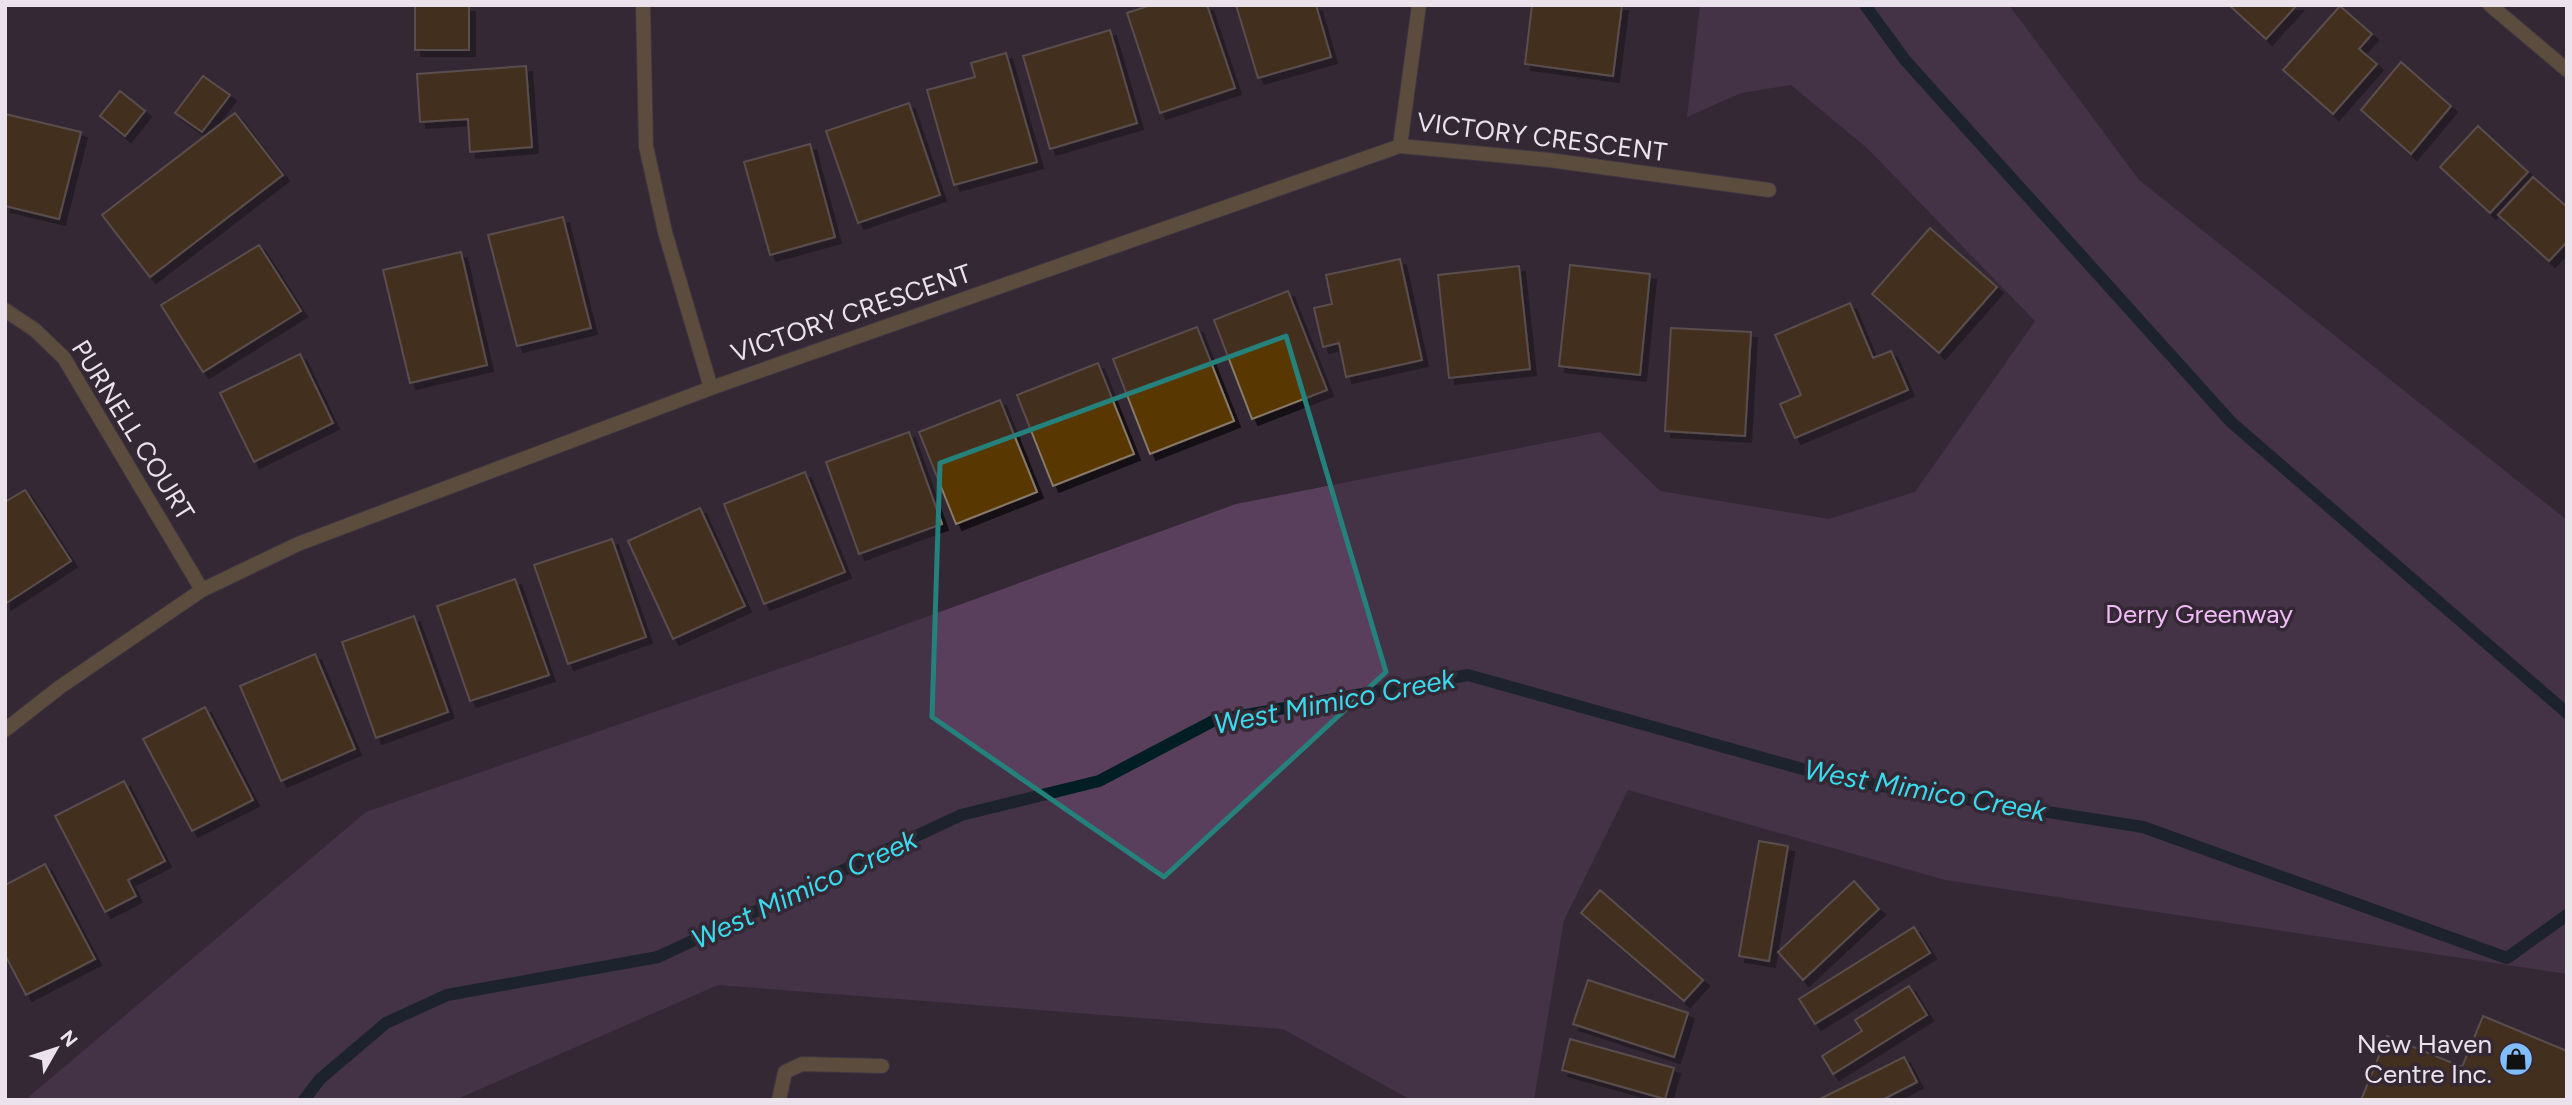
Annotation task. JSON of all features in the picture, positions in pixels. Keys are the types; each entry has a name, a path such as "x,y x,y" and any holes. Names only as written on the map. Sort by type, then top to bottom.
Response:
{"street":[{"path":"643,5 646,146 665,232 712,388"},
{"path":"1400,146 1419,5"},
{"path":"2490,5 2567,71"},
{"name":"VICTORY CRESCENT","path":"5,730 60,687 202,590 298,544 712,388 1400,146 1549,159 1769,190"},
{"name":"PURNELL COURT","path":"5,310 35,330 64,358 202,590"},
{"path":"779,1100 785,1072 802,1064 882,1066"}],"highlighted area":[{"path":"1286,336 1386,672 1164,877 932,717 940,463"}],"green space":[{"name":"Derry Greenway","path":"1700,5 2009,5 2139,180 2567,520 2567,974 1945,880 1628,790 1564,920 1534,1100 1411,1100 1283,1029 718,985 455,1100 25,1100 366,812 868,638 1236,504 1600,432 1660,491 1829,519 1915,492 2035,321 1867,148 1791,85 1741,93 1687,117"}],"building":[{"path":"1151,5 1207,5 1235,88 1160,113 1127,13"},
{"path":"1236,5 1316,5 1331,57 1258,78"},
{"path":"1532,5 1622,5 1613,76 1525,64"},
{"path":"2229,5 2297,5 2266,39"},
{"path":"415,6 469,6 469,50 415,50"},
{"path":"2340,6 2372,34 2359,49 2377,64 2333,114 2283,70"},
{"path":"1110,30 1137,123 1050,149 1023,56"},
{"path":"1006,53 1037,162 954,185 927,90 975,77 971,63"},
{"path":"2401,62 2451,106 2411,154 2361,110"},
{"path":"526,66 532,147 470,152 468,119 420,122 417,74"},
{"path":"203,76 230,95 202,132 175,113"},
{"path":"120,91 145,111 125,136 100,116"},
{"path":"909,103 940,195 858,223 826,131"},
{"path":"235,113 283,175 150,277 102,215"},
{"path":"5,114 81,132 59,219 5,206"},
{"path":"2478,126 2528,172 2490,213 2440,167"},
{"path":"810,144 835,237 770,255 744,162"},
{"path":"2533,177 2567,207 2567,242 2549,261 2498,215"},
{"path":"563,217 591,328 517,346 488,235"},
{"path":"1930,228 1997,287 1939,353 1872,294"},
{"path":"259,245 301,311 203,372 161,305"},
{"path":"461,252 487,365 410,383 383,270"},
{"path":"1400,259 1422,360 1346,377 1339,343 1323,347 1314,308 1332,304 1326,275"},
{"path":"1570,265 1650,274 1640,375 1559,366"},
{"path":"1519,266 1530,369 1449,378 1438,275"},
{"path":"1288,291 1327,390 1252,419 1214,320"},
{"path":"1850,303 1873,358 1891,351 1908,390 1795,438 1780,404 1801,395 1775,335"},
{"path":"1197,327 1234,421 1150,454 1113,359"},
{"path":"1671,328 1751,332 1745,436 1665,431"},
{"path":"300,354 333,423 254,462 220,393"},
{"path":"1098,363 1134,454 1053,486 1017,395"},
{"path":"1000,400 1037,492 956,524 919,432"},
{"path":"909,432 942,524 859,554 826,462"},
{"path":"805,472 845,572 764,604 724,504"},
{"path":"25,490 71,561 5,604 5,502"},
{"path":"700,508 745,606 673,639 628,541"},
{"path":"612,539 646,637 568,664 534,565"},
{"path":"515,579 549,675 470,701 437,606"},
{"path":"414,616 448,712 376,738 342,642"},
{"path":"315,654 355,749 281,781 240,686"},
{"path":"205,707 253,800 192,831 143,739"},
{"path":"124,781 165,861 128,880 136,896 105,912 55,816"},
{"path":"1759,841 1788,846 1769,961 1739,956"},
{"path":"45,864 95,959 26,995 5,955 5,885"},
{"path":"1854,881 1879,909 1803,980 1778,952"},
{"path":"1600,890 1703,980 1684,1001 1581,913"},
{"path":"1914,927 1930,953 1815,1024 1799,999"},
{"path":"1588,980 1688,1013 1674,1057 1573,1024"},
{"path":"1909,986 1927,1015 1833,1074 1822,1056 1862,1031 1855,1020"},
{"name":"New Haven Centre Inc.","path":"2483,1016 2567,1051 2567,1100 2361,1100 2387,1036 2462,1067"},
{"path":"1570,1039 1674,1068 1665,1099 1562,1070"},
{"path":"1904,1057 1917,1082 1882,1100 1818,1100"}],"waterway":[{"path":"1865,5 1905,60 2231,422 2567,713"},
{"name":"West Mimico Creek","path":"304,1100 320,1079 386,1023 447,995 658,957 961,815 1099,781 1213,721 1468,675 1838,779 2143,827 2507,958 2567,915"}],"place":[{"name":"New Haven Centre Inc.","path":"2516,1059"}]}
